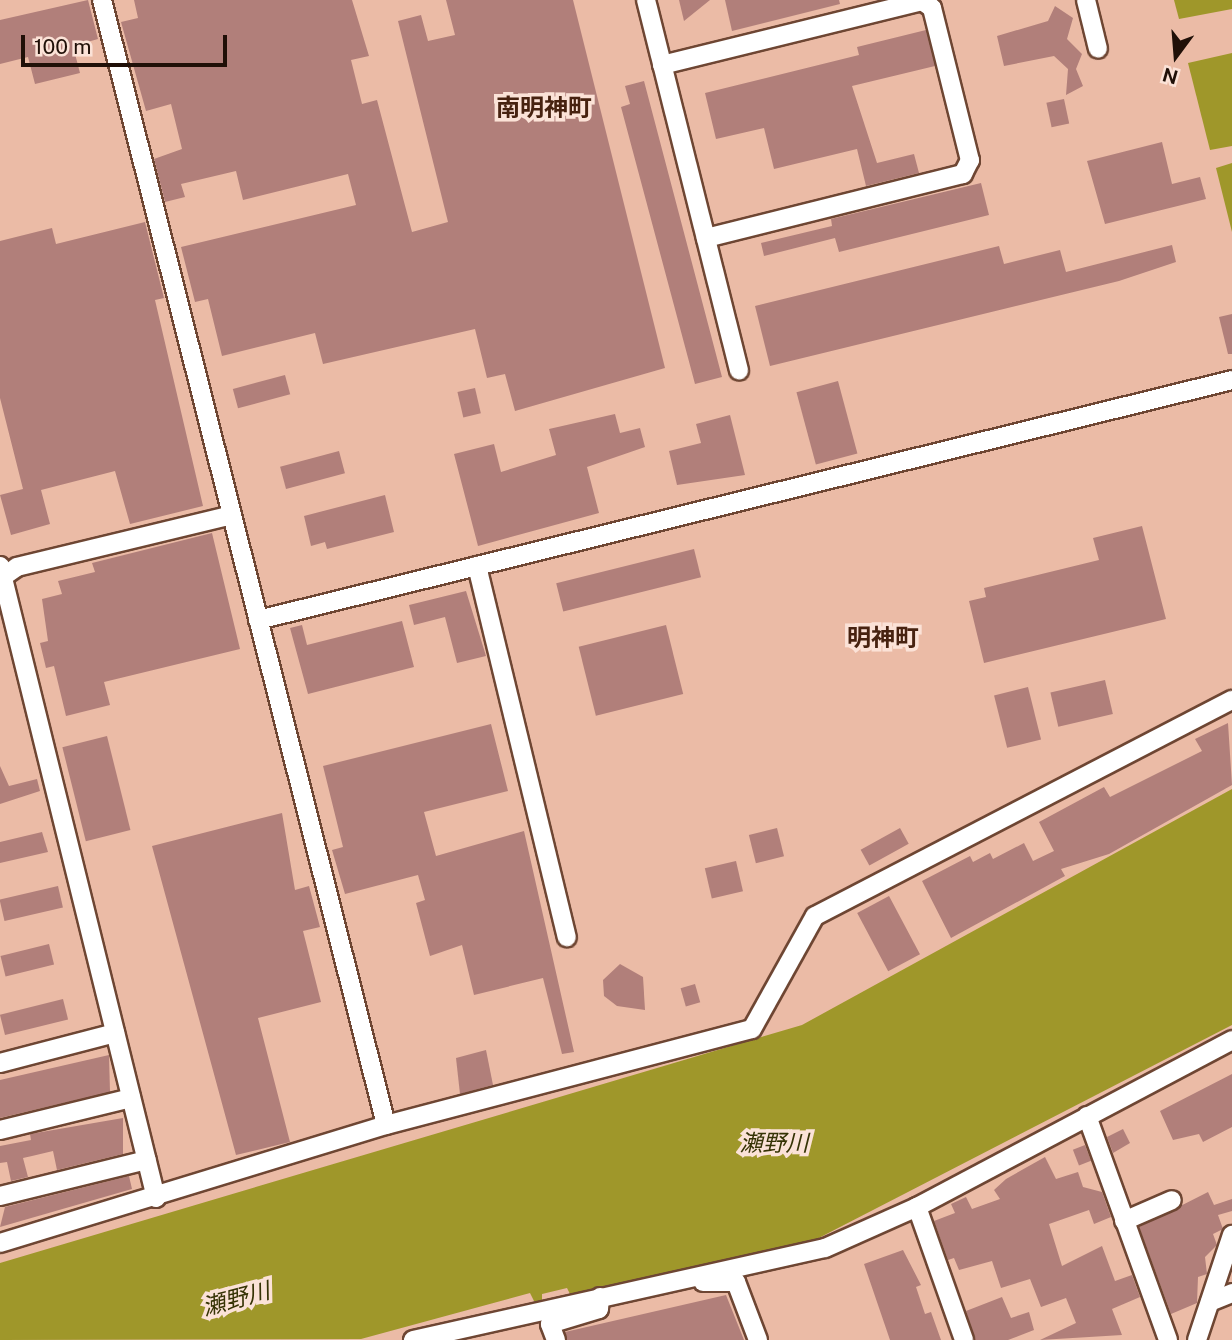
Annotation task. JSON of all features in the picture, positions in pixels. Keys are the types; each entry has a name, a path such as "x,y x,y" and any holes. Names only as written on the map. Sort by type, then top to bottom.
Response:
{"street":[{"path":"102,0 386,1125"},
{"path":"646,0 739,371"},
{"path":"1086,0 1098,49"},
{"path":"662,65 922,1 932,8 971,160 963,174 706,239"},
{"path":"258,620 1232,380"},
{"path":"156,1198 1,575 17,567 232,515"},
{"path":"477,566 567,937"},
{"path":"0,1243 156,1198 386,1125 752,1028 815,916 1232,700"},
{"path":"0,1063 115,1033"},
{"path":"413,1340 825,1248 917,1207 1232,1040"},
{"path":"0,1130 131,1098"},
{"path":"1087,1116 1168,1340"},
{"path":"0,1196 147,1160"},
{"path":"1124,1220 1172,1200"},
{"path":"917,1207 964,1340"},
{"path":"1197,1340 1232,1236"},
{"path":"671,1282 736,1282 758,1340"},
{"path":"1210,1302 1232,1293"},
{"path":"556,1340 550,1324 599,1309 600,1297"}],"water":[{"path":"1174,0 1232,0 1232,9 1179,19"},
{"path":"1232,53 1232,146 1210,150 1188,63"},
{"path":"1232,163 1232,232 1216,168"},
{"name":"瀬野川","path":"1232,789 1232,1025 811,1242 570,1294 567,1288 542,1294 542,1301 534,1301 530,1293 361,1339 0,1340 0,1263 802,1025"}],"building":[{"path":"88,0 98,39 73,46 80,73 35,84 28,57 0,64 0,20"},
{"path":"134,0 352,0 369,56 351,60 362,104 377,100 412,232 448,222 398,21 421,15 428,41 455,35 446,0 573,0 665,368 515,411 505,374 487,378 475,329 323,364 315,333 222,356 208,299 195,302 181,247 356,205 348,174 243,200 236,171 181,184 185,197 165,202 154,159 182,149 171,104 146,111 121,22 138,18"},
{"path":"679,0 710,0 684,21"},
{"path":"725,0 839,0 840,4 732,31"},
{"path":"1055,6 1073,18 1067,39 1082,54 1076,69 1083,86 1066,95 1068,69 1054,56 1004,66 997,36 1048,21"},
{"path":"926,30 935,66 852,86 877,163 914,154 919,173 866,186 857,149 774,169 764,128 716,139 705,93 859,55 857,47"},
{"path":"644,81 722,377 695,384 621,107 630,104 625,86"},
{"path":"1064,99 1069,123 1052,127 1046,103"},
{"path":"1162,142 1172,184 1200,177 1206,199 1105,224 1087,161"},
{"path":"981,183 989,215 839,252 835,238 764,256 761,243 832,226 831,219"},
{"path":"145,222 164,298 155,300 203,506 130,524 115,471 41,490 50,524 11,535 0,495 23,489 0,398 0,241 52,228 56,244"},
{"path":"1172,245 1176,262 1119,281 770,366 755,306 999,246 1004,264 1060,250 1066,272"},
{"path":"1232,314 1232,354 1228,354 1219,317"},
{"path":"285,375 290,394 238,408 233,389"},
{"path":"838,381 857,453 816,465 796,392"},
{"path":"475,388 481,413 463,417 457,392"},
{"path":"615,414 620,433 640,428 645,447 587,467 599,513 478,546 454,454 494,444 501,472 556,455 549,429"},
{"path":"730,415 745,475 677,485 669,451 701,443 696,424"},
{"path":"339,451 345,473 286,489 280,467"},
{"path":"385,495 394,532 327,549 325,542 311,546 304,516"},
{"path":"1142,526 1166,619 984,663 969,601 986,597 984,588 1099,560 1093,538"},
{"path":"212,533 240,649 104,682 110,705 66,716 54,666 46,668 40,643 48,641 42,599 62,594 58,581 95,572 92,563"},
{"path":"694,549 701,577 563,611 556,583"},
{"path":"466,591 486,656 457,663 445,617 414,625 409,605"},
{"path":"402,621 414,667 308,694 290,628 302,625 307,645"},
{"path":"666,625 683,694 596,716 579,647"},
{"path":"1105,680 1113,714 1058,727 1050,693"},
{"path":"1028,687 1041,739 1007,748 994,695"},
{"path":"1228,723 1232,785 1109,854 1061,869 1065,876 951,938 922,881 970,856 973,862 990,853 993,859 1024,843 1033,861 1054,851 1039,822 1104,787 1110,797 1202,751 1195,739"},
{"path":"491,724 508,791 424,812 436,856 524,831 574,1052 562,1054 543,978 474,995 462,945 430,956 416,903 425,900 418,875 345,894 332,850 343,847 323,766"},
{"path":"107,736 130,830 86,841 62,747"},
{"path":"0,766 9,786 37,779 40,791 0,804"},
{"path":"282,813 295,890 309,886 320,927 303,931 321,1002 258,1018 290,1142 236,1155 152,846"},
{"path":"777,828 784,856 756,863 749,835"},
{"path":"900,828 909,844 869,866 861,850"},
{"path":"42,832 48,852 0,863 0,842"},
{"path":"736,861 743,891 712,898 705,868"},
{"path":"58,886 63,907 4,921 0,899"},
{"path":"889,896 920,954 888,971 857,913"},
{"path":"49,944 54,964 6,976 0,956"},
{"path":"620,964 643,977 645,1010 617,1006 604,996 603,980"},
{"path":"695,984 700,1002 686,1006 681,988"},
{"path":"63,999 68,1019 5,1035 0,1015"},
{"path":"486,1050 493,1085 460,1094 456,1058"},
{"path":"109,1055 110,1092 0,1118 0,1080"},
{"path":"1232,1074 1232,1127 1203,1142 1199,1134 1173,1140 1160,1111"},
{"path":"123,1118 123,1154 57,1170 53,1151 23,1158 28,1177 11,1181 7,1162 0,1163 0,1146 31,1140 30,1134"},
{"path":"1123,1129 1130,1143 1113,1153 1107,1137"},
{"path":"1085,1145 1091,1161 1079,1166 1073,1150"},
{"path":"1045,1157 1056,1179 1078,1172 1083,1187 1102,1192 1111,1217 1094,1224 1089,1210 1049,1224 1062,1266 1102,1246 1115,1281 1132,1275 1140,1297 1112,1309 1122,1335 1040,1340 1076,1323 1066,1298 1041,1307 1030,1279 1001,1288 992,1261 959,1270 954,1258 948,1260 934,1221 955,1213 951,1204 966,1197 972,1209 1000,1199 994,1190 1006,1179"},
{"path":"129,1176 132,1189 0,1227 5,1207"},
{"path":"1208,1192 1214,1205 1232,1199 1232,1211 1218,1215 1223,1229 1213,1234 1217,1245 1205,1257 1207,1274 1198,1277 1197,1303 1171,1314 1139,1227"},
{"path":"903,1250 921,1285 916,1287 925,1314 931,1312 941,1340 890,1340 864,1264"},
{"path":"726,1295 744,1340 567,1340 565,1332"},
{"path":"1002,1297 1011,1318 1029,1312 1034,1330 1008,1340 975,1340 966,1311"}],"district":[{"name":"南明神町","path":"544,108"},
{"name":"明神町","path":"883,638"}]}
